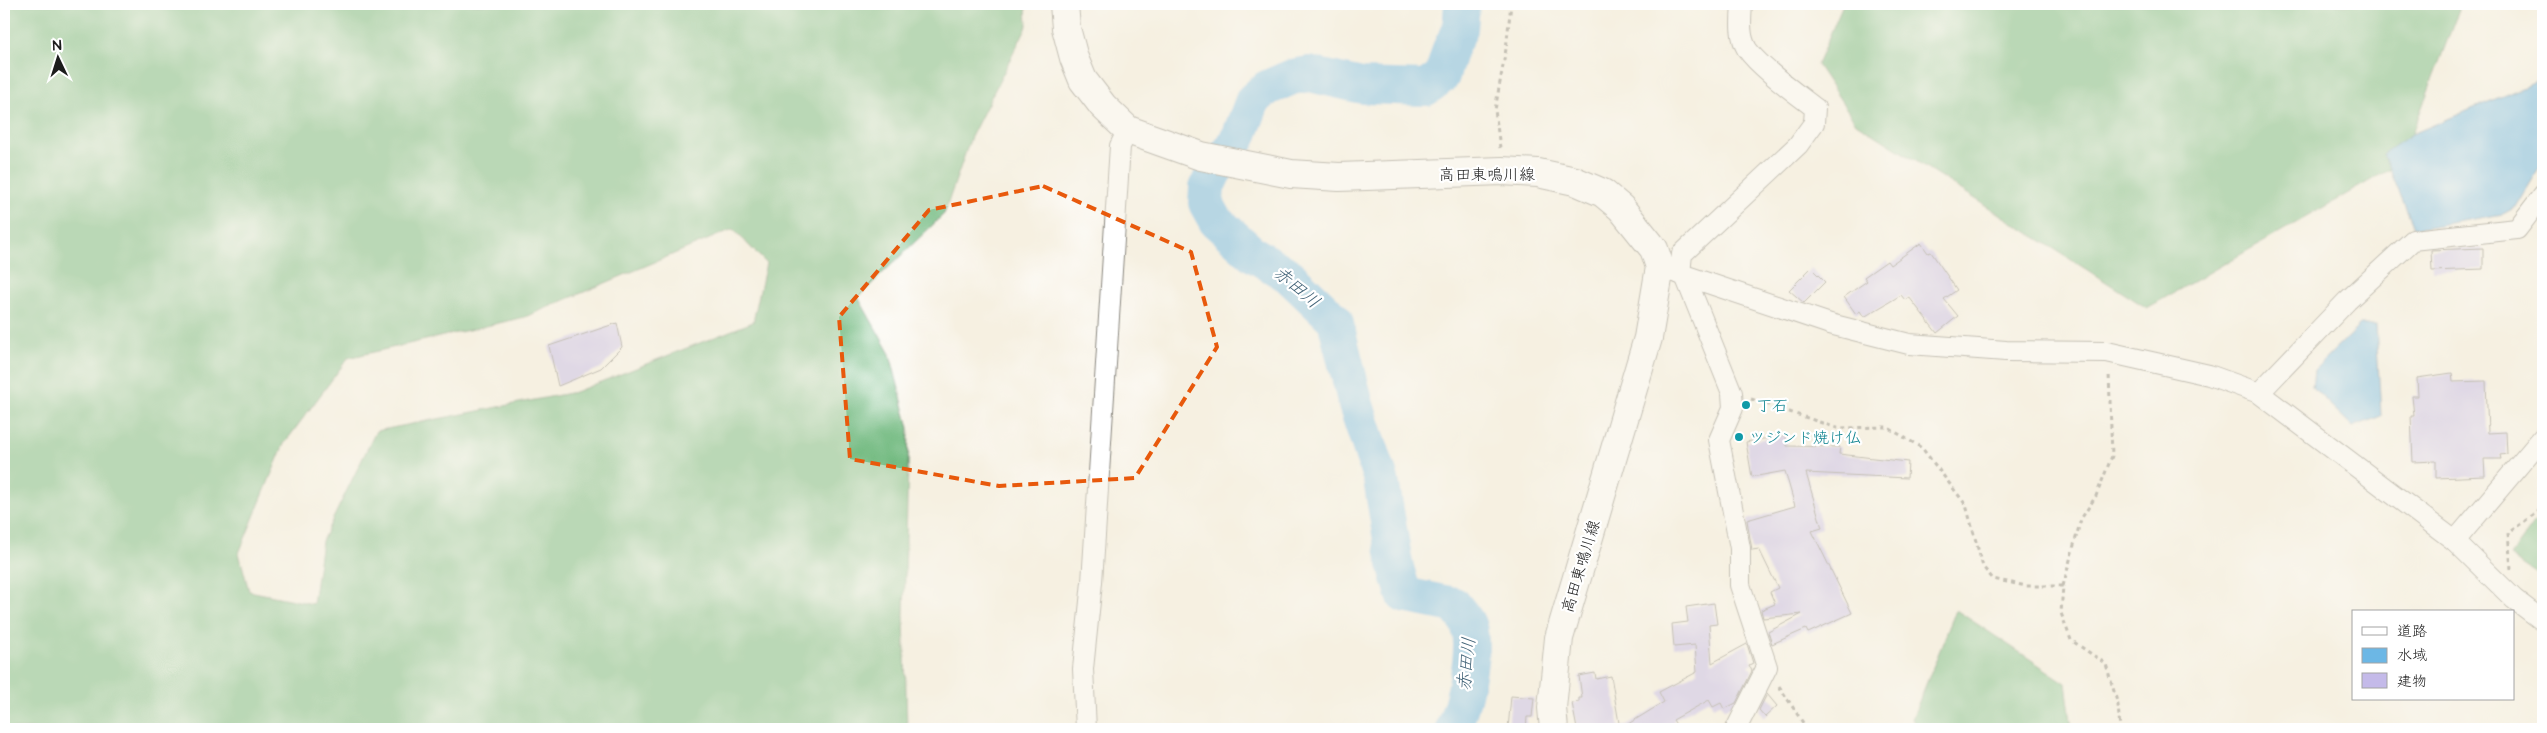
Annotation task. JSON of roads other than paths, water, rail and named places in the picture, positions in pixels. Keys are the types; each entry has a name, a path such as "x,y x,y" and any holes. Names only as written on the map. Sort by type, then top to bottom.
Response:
{"main road":[{"name":"高田東鳴川線","path":"1064,4 1066,28 1074,58 1083,80 1103,106 1128,130 1201,156 1243,166 1291,174 1339,176 1502,171 1538,173 1575,181 1603,193 1621,208 1675,272 1648,338 1559,638 1552,708 1554,729"}],"street":[{"path":"1736,729 1767,667 1740,585 1740,548 1719,440 1734,408 1732,393 1675,272 1682,254 1798,145 1814,123 1814,108 1781,82 1747,49 1740,26 1742,4"},
{"path":"1086,729 1083,669 1092,582 1120,146 1128,130"},
{"path":"2259,393 2354,295 2413,240 2517,229 2543,194"},
{"path":"1675,272 1830,324 1909,344 2006,350 2107,352 2208,375 2259,393 2455,540 2514,599 2543,621"},
{"path":"2455,540 2543,437"}],"water":[{"path":"2543,79 2543,162 2516,207 2503,214 2415,229 2383,154 2412,134"},
{"path":"2360,325 2376,325 2381,416 2353,427 2312,387 2314,370"}],"waterway":[{"name":"赤田川","path":"1453,729 1461,707 1470,664 1471,638 1469,627 1454,605 1404,595 1395,564 1381,480 1356,405 1335,320 1288,275 1253,254 1216,221 1206,203 1207,187 1214,172 1239,137 1253,100 1267,88 1292,77 1309,74 1362,86 1426,88 1442,76 1450,49 1460,29 1462,4"}],"place":[{"name":"丁石","path":"1746,405"},
{"name":"ツジンド焼け仏","path":"1739,437"}]}
